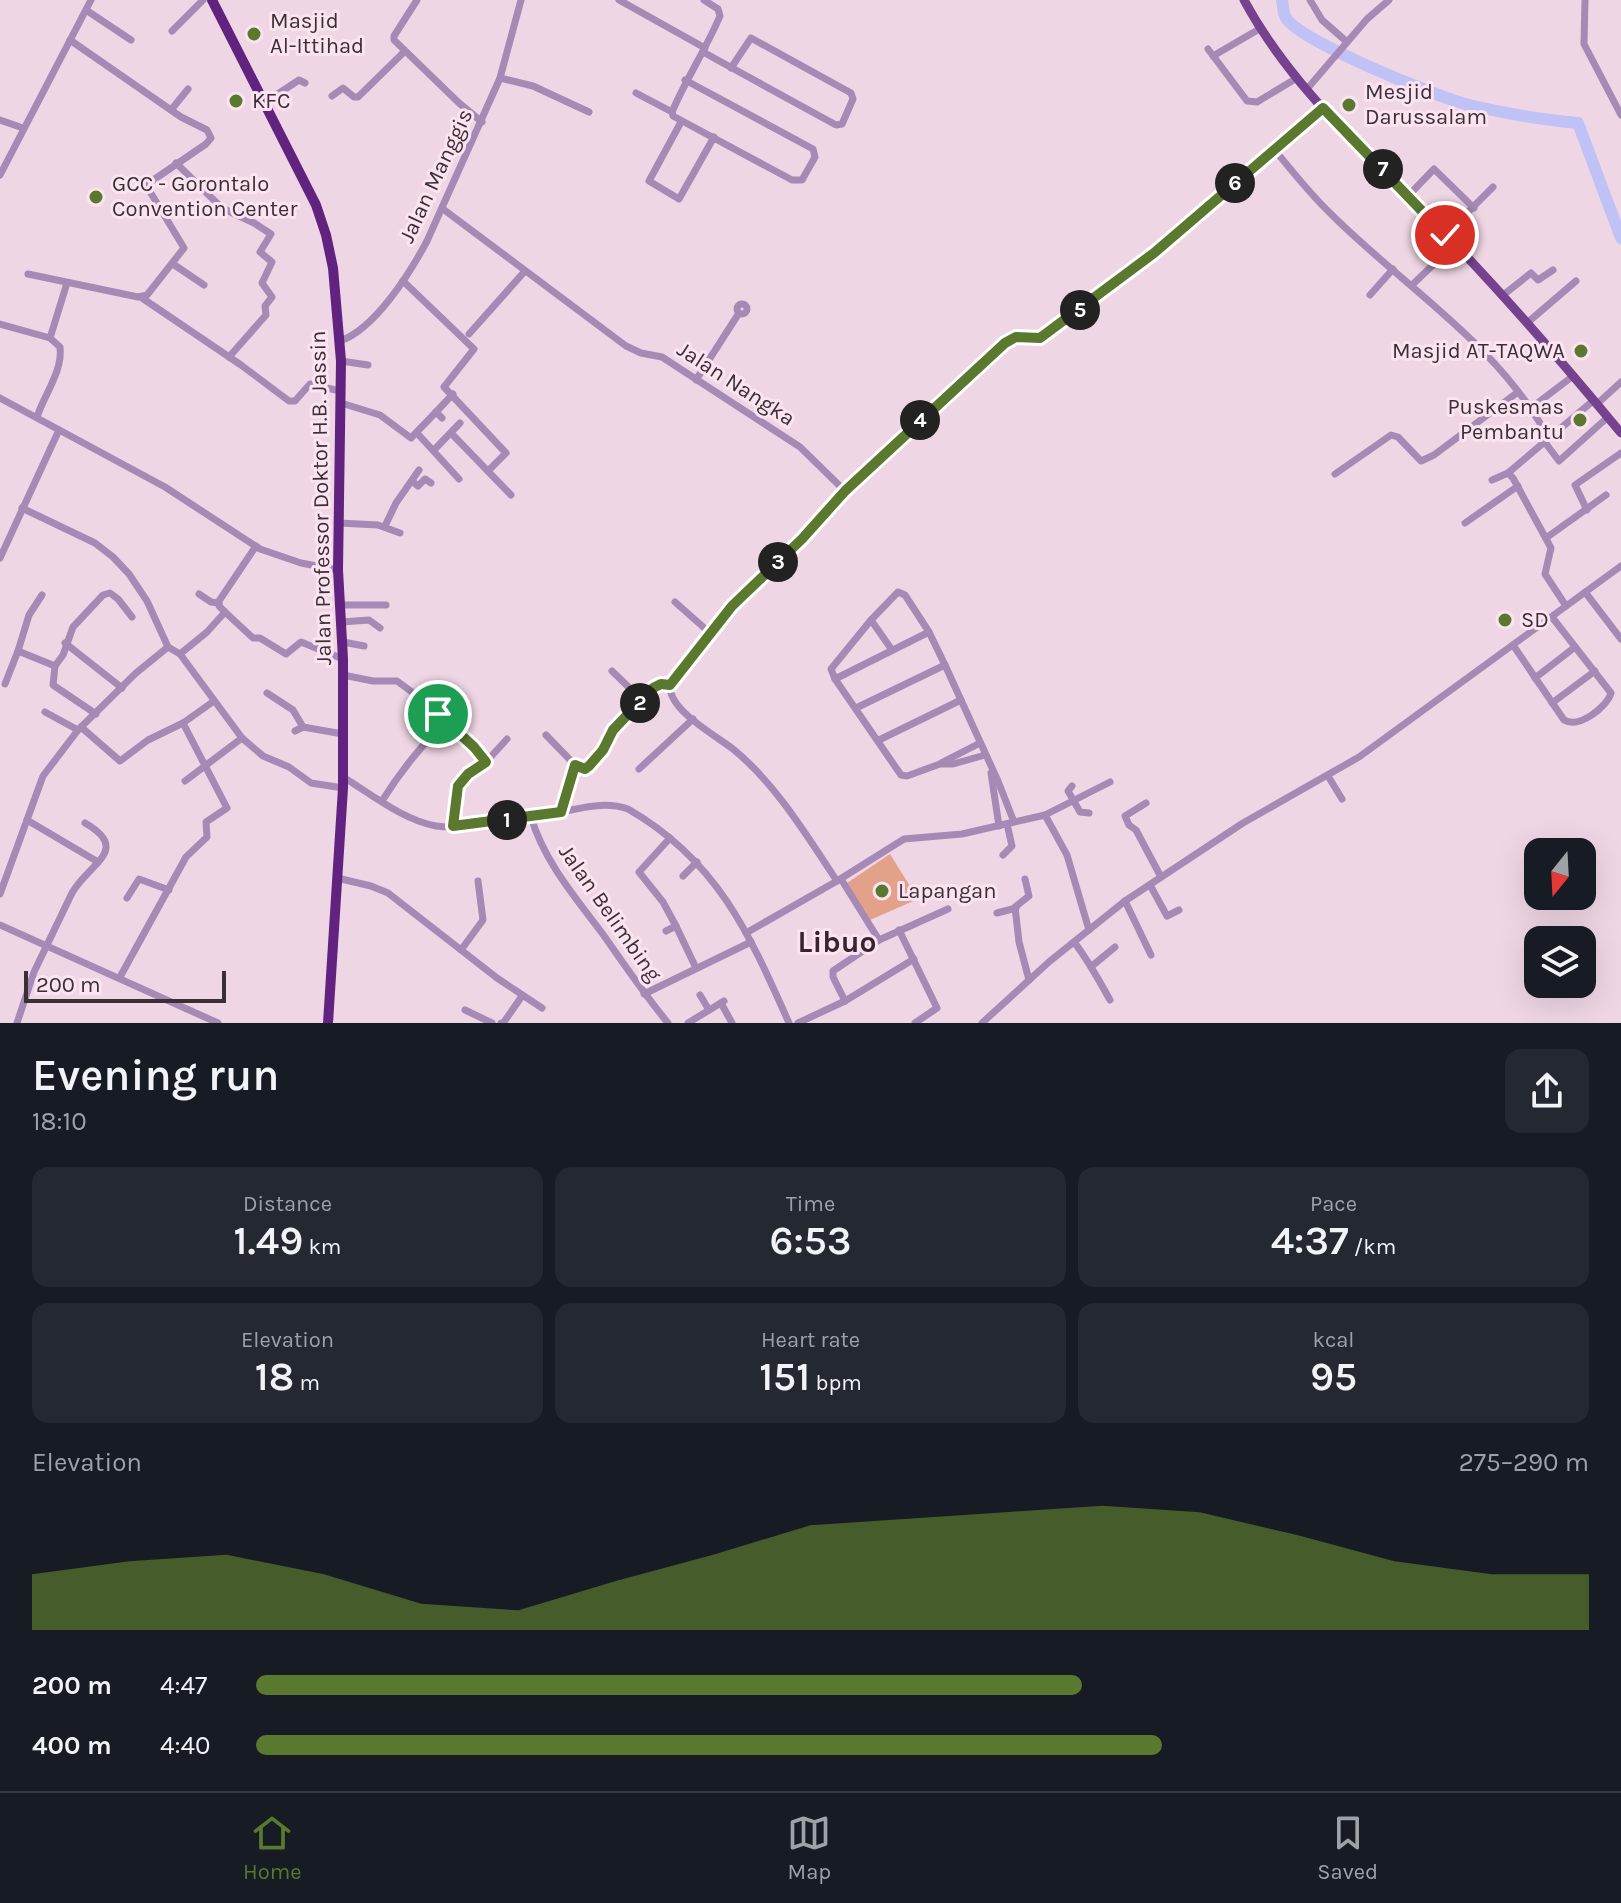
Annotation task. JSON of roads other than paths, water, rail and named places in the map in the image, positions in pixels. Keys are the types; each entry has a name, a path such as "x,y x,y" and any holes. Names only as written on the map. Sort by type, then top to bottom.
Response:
{"highway":[{"name":"Jalan Professor Doktor H.B. Jassin","path":"212,0 316,205 333,268 341,361 338,570 343,642 343,782 329,1023"}],"main road":[{"path":"1244,0 1297,78 1323,108 1455,244 1621,433"}],"street":[{"path":"0,175 91,0"},
{"path":"172,31 203,0"},
{"path":"417,0 394,36 404,52 482,122"},
{"name":"Jalan Manggis","path":"340,341 359,330 415,263 443,209 500,78 521,0"},
{"path":"619,0 731,68 836,125 842,124 853,99 851,93 751,38 731,68"},
{"path":"672,112 685,80 720,16 718,9 704,0"},
{"path":"1310,0 1322,20 1347,42"},
{"path":"1307,89 1367,19 1389,0"},
{"path":"1585,0 1584,44 1621,115"},
{"path":"86,10 131,40"},
{"path":"1261,28 1211,53 1247,101 1257,102 1297,78"},
{"path":"70,40 211,135 206,144 146,185 183,246 182,253 142,298"},
{"path":"332,96 343,88 358,97 404,52"},
{"path":"500,78 533,86 589,112"},
{"path":"264,103 299,80 305,83"},
{"path":"636,93 672,112 681,122 796,181 802,180 815,157 813,149 685,80"},
{"path":"171,110 188,89"},
{"path":"546,735 575,765 587,769 603,750 613,730 656,686 670,685 721,616 802,539 845,491 1005,343 1016,337 1040,338 1080,310 1207,210 1323,108"},
{"path":"0,120 23,128"},
{"path":"681,122 649,181 679,199 714,137"},
{"path":"1274,149 1329,213 1454,322 1518,392 1531,408 1559,461 1608,417"},
{"path":"176,163 222,208 271,234 260,252 272,262 262,283 272,297 265,306 266,315 229,357"},
{"path":"1408,196 1434,169 1474,208"},
{"path":"1445,235 1493,187"},
{"name":"Jalan Nangka","path":"443,209 626,346 662,357 800,447 845,491"},
{"path":"1412,285 1455,244"},
{"path":"173,264 204,285"},
{"path":"1370,295 1393,269"},
{"path":"1502,296 1531,273 1538,280 1553,270"},
{"path":"469,334 525,271"},
{"path":"28,274 142,298 289,401 295,401 310,384 380,415 411,438 439,415 453,394"},
{"path":"403,281 474,349 445,385 506,453 488,471"},
{"path":"1527,323 1576,281"},
{"path":"50,338 67,283"},
{"path":"696,380 739,313"},
{"path":"0,324 50,338 60,347 53,380 37,417"},
{"path":"341,361 368,365"},
{"path":"1531,408 1573,376"},
{"path":"1492,480 1508,473 1546,439 1621,382"},
{"path":"1335,474 1391,435 1398,437 1421,461 1434,455 1518,392"},
{"path":"0,398 165,487 256,546 301,563 338,570"},
{"path":"434,450 460,423"},
{"path":"0,558 59,430"},
{"path":"417,433 459,479"},
{"path":"451,433 511,495"},
{"path":"1587,510 1575,485 1621,453"},
{"path":"385,526 419,470"},
{"path":"1508,473 1546,538 1551,553 1545,574 1566,606"},
{"path":"412,481 418,486 425,479 431,483"},
{"path":"1465,523 1518,486"},
{"path":"1546,538 1606,495"},
{"path":"22,508 95,543 113,557 147,601 168,647 180,654 242,738 267,759 289,767 305,781 343,782 417,820 437,826 531,817 586,807 618,806 639,816 697,862 720,889 751,942 789,1023"},
{"path":"339,523 385,526 400,533"},
{"path":"219,603 256,546"},
{"path":"983,1023 1029,980 1125,901 1243,823 1328,776 1409,723 1621,566"},
{"path":"980,743 940,764 907,776 901,775 830,672 871,620 900,592 929,632 961,700 980,743 991,770 1012,846 1003,855"},
{"path":"1585,592 1621,639"},
{"path":"96,714 54,686 55,666 73,627 99,598 106,594 118,599 132,617"},
{"path":"199,594 219,603 253,638 260,638 286,654 301,642 343,659"},
{"path":"5,684 29,615 42,595"},
{"path":"675,602 710,633"},
{"path":"341,605 386,605"},
{"path":"180,654 225,612"},
{"path":"1513,645 1564,720 1571,724 1578,723 1595,711 1611,695 1552,617"},
{"path":"342,622 369,620 380,628"},
{"path":"871,620 892,650"},
{"path":"835,679 929,632"},
{"path":"343,642 364,646"},
{"path":"65,643 122,688"},
{"path":"0,894 43,776 80,729 168,647"},
{"path":"1535,678 1575,647"},
{"path":"18,651 55,666"},
{"path":"856,708 945,665"},
{"path":"612,671 643,701"},
{"path":"1552,703 1595,671"},
{"path":"343,675 373,681 397,681 424,701 486,762"},
{"path":"670,685 674,700 753,769 806,834 879,940"},
{"path":"267,693 293,710 299,729 343,734"},
{"path":"879,740 961,700"},
{"path":"45,712 80,729 120,761 148,740 183,723 214,701"},
{"path":"639,769 693,719"},
{"path":"382,801 399,774 445,722"},
{"path":"120,977 186,857 207,837 206,822 227,808 183,723"},
{"path":"185,781 242,738"},
{"path":"453,826 458,786 507,739"},
{"path":"968,748 973,758"},
{"path":"940,764 953,764 985,755"},
{"path":"561,812 575,765"},
{"path":"991,770 998,781 1006,824"},
{"path":"1328,776 1342,799"},
{"path":"746,933 904,839 962,834 1045,815 1110,782"},
{"path":"1072,786 1068,791 1073,801 1080,812 1089,813"},
{"path":"1146,803 1126,812 1125,816 1161,877"},
{"path":"1045,815 1067,855 1089,930"},
{"name":"Jalan Belimbing","path":"531,817 546,853 644,994 668,1023"},
{"path":"27,820 98,862"},
{"path":"17,1023 46,945 75,887 98,862 106,845 106,839 85,823"},
{"path":"670,838 639,872 663,902 696,968"},
{"path":"683,876 697,862"},
{"path":"337,878 388,893 542,1008"},
{"path":"127,898 139,879 169,890"},
{"path":"1025,879 1029,896 1016,908 1019,942 1029,980"},
{"path":"461,950 483,921 478,881"},
{"path":"1150,885 1167,916 1179,910"},
{"path":"1125,901 1151,955"},
{"path":"997,913 1016,908"},
{"path":"845,1001 833,971 879,940 948,909"},
{"path":"666,931 676,926"},
{"path":"1,927 120,977 218,1023"},
{"path":"899,930 937,1008 912,1020"},
{"path":"644,994 751,942"},
{"path":"1074,942 1092,966 1094,975 1110,1000"},
{"path":"1092,966 1115,947"},
{"path":"798,1023 845,1001 914,959"},
{"path":"700,995 709,1010"},
{"path":"501,1023 522,996"},
{"path":"688,1023 722,1002 732,1023"},
{"path":"465,1010 492,1023"}],"waterway":[{"path":"1282,0 1286,18 1316,41 1401,80 1469,105 1578,123 1621,238"}],"place":[{"name":"Masjid Al-Ittihad","path":"254,34"},
{"name":"KFC","path":"236,101"},
{"name":"Mesjid Darussalam","path":"1349,105"},
{"name":"GCC - Gorontalo Convention Center","path":"96,197"},
{"name":"Masjid AT-TAQWA","path":"1581,351"},
{"name":"Puskesmas Pembantu","path":"1580,420"},
{"name":"SD","path":"1505,620"},
{"name":"Lapangan","path":"882,891"}],"district":[{"name":"Libuo","path":"837,942"}]}
